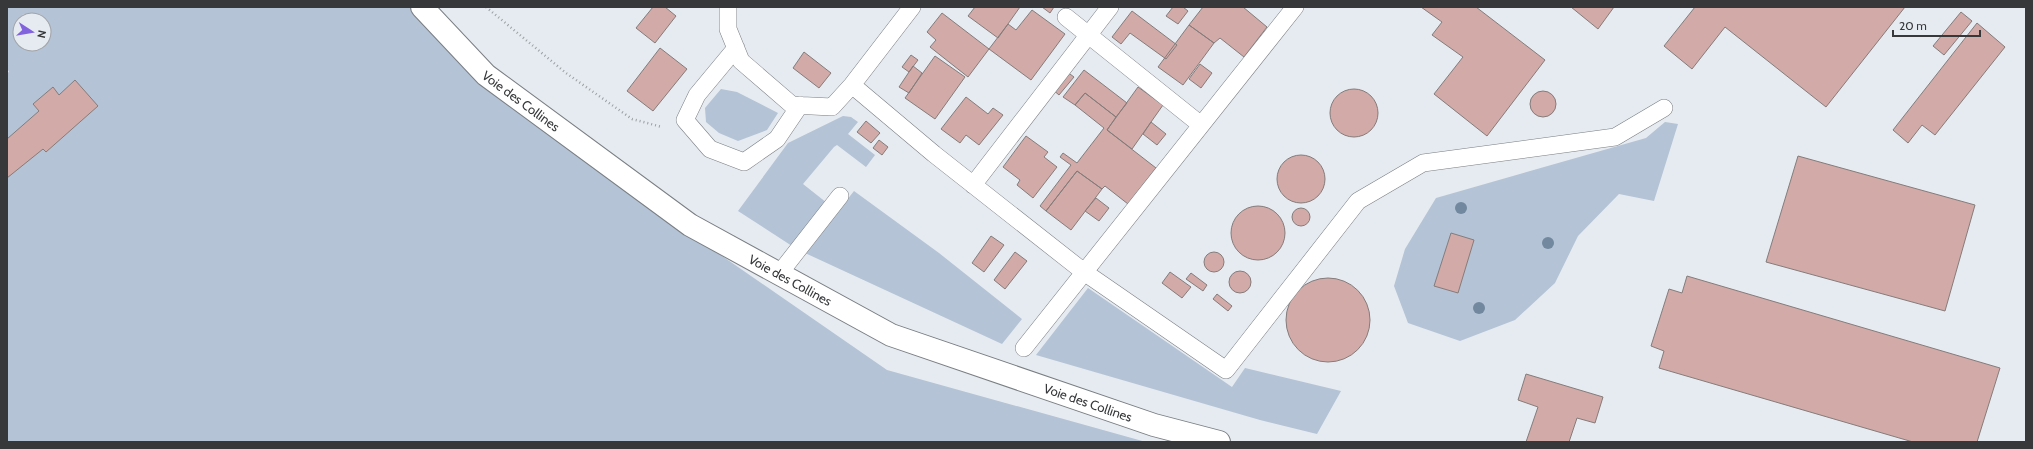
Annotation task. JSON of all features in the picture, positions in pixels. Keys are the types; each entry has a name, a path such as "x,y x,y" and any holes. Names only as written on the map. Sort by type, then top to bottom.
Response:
{"street":[{"name":"Voie des Collines","path":"422,7 486,75 690,225 779,274 891,335 1154,425 1219,442"}],"lane":[{"path":"728,7 728,29 741,61 792,105 832,106 852,85 912,7"},
{"path":"973,185 1110,7"},
{"path":"1024,348 1296,7"},
{"path":"1066,17 1201,125"},
{"path":"736,48 696,96 685,120 710,149 744,162 776,139 800,105"},
{"path":"852,85 973,185 1084,272 1226,370 1358,201 1423,163 1615,138 1664,108"},
{"path":"779,274 840,196"}],"path":[{"path":"486,7 566,73 632,119 666,128 691,127"}],"shaded area":[{"path":"7,7 411,7 469,69 576,155 887,370 1146,442 7,442 7,73 9,72 7,68"},
{"path":"721,89 737,92 778,113 767,130 738,141 719,133 706,122 705,108"},
{"path":"843,116 851,117 858,122 848,134 875,155 866,167 837,145 834,147 803,184 827,203 792,246 738,211 788,143"},
{"path":"1665,122 1678,124 1654,201 1619,194 1578,236 1555,283 1515,320 1460,341 1408,323 1394,286 1405,249 1436,198 1646,138"},
{"path":"854,191 939,253 1022,319 1002,344 805,253"},
{"path":"1088,288 1232,387 1245,368 1341,391 1317,434 1260,420 1036,355"}],"building":[{"path":"653,7 665,7 676,16 655,43 636,28"},
{"path":"975,7 1020,7 998,38 968,16"},
{"path":"1042,7 1054,7 1050,13"},
{"path":"1173,7 1183,7 1188,11 1178,24 1166,16"},
{"path":"1203,7 1243,7 1267,27 1244,57 1220,38 1214,43 1189,25"},
{"path":"1421,7 1476,7 1545,60 1487,136 1434,94 1463,57 1432,35 1442,22"},
{"path":"1571,7 1614,7 1598,29"},
{"path":"1695,7 1905,7 1826,107 1725,27 1692,69 1664,46"},
{"path":"1032,10 1065,34 1031,80 989,49 1008,24 1016,30"},
{"path":"1132,11 1177,45 1166,59 1130,33 1121,44 1112,37"},
{"path":"1961,12 1972,21 1944,55 1933,46"},
{"path":"942,13 989,49 968,77 930,47 936,40 927,32"},
{"path":"1977,23 2005,47 1935,135 1922,125 1908,143 1893,130"},
{"path":"1189,25 1214,43 1183,85 1158,67"},
{"path":"660,48 687,69 653,111 627,91"},
{"path":"804,52 831,73 819,88 793,68"},
{"path":"911,55 918,60 909,72 902,67"},
{"path":"935,56 965,77 935,119 905,98"},
{"path":"1200,64 1212,73 1201,88 1189,79"},
{"path":"913,66 922,73 909,93 899,87"},
{"path":"1084,70 1127,103 1116,117 1085,93 1075,105 1063,97"},
{"path":"1066,71 1074,77 1059,95 1052,89"},
{"path":"75,80 98,106 46,152 43,149 7,178 7,139 39,111 33,104 53,87 59,95"},
{"path":"1138,87 1163,105 1132,149 1107,130"},
{"path":"1354,89 1363,91 1371,96 1376,104 1378,113 1376,122 1371,130 1363,135 1354,137 1345,135 1337,130 1332,122 1330,113 1332,104 1337,96 1345,91"},
{"path":"1543,91 1552,95 1556,104 1552,113 1543,117 1534,113 1530,104 1534,95"},
{"path":"1085,93 1116,117 1107,130 1156,168 1128,204 1105,186 1102,189 1077,171 1046,211 1040,206 1071,165 1060,157 1063,153 1077,163 1104,128 1075,105"},
{"path":"966,97 988,114 993,108 1003,115 979,145 966,135 960,143 941,129"},
{"path":"866,121 880,133 871,143 857,132"},
{"path":"1151,122 1166,134 1157,145 1143,134"},
{"path":"1026,136 1048,152 1044,157 1057,167 1033,198 1017,185 1020,180 1003,167"},
{"path":"879,140 888,147 882,155 873,148"},
{"path":"1296,155 1306,155 1318,162 1325,174 1325,184 1318,196 1306,203 1296,203 1288,199 1281,192 1277,184 1277,174 1281,166 1288,159"},
{"path":"1798,156 1975,205 1945,311 1766,262"},
{"path":"1077,171 1102,189 1071,230 1046,211"},
{"path":"1096,198 1109,208 1099,221 1085,211"},
{"path":"1253,206 1263,206 1273,210 1281,218 1285,228 1285,238 1281,248 1273,256 1263,260 1253,260 1243,256 1235,248 1231,238 1231,228 1235,218 1243,210"},
{"path":"1301,208 1307,211 1310,217 1307,223 1301,226 1295,223 1292,217 1295,211"},
{"path":"1451,233 1474,240 1458,293 1434,286"},
{"path":"991,236 1004,245 984,272 972,263"},
{"path":"1015,252 1027,261 1005,289 994,280"},
{"path":"1210,252 1218,252 1224,258 1224,266 1218,272 1210,272 1204,266 1204,258"},
{"path":"1240,271 1248,274 1251,282 1248,290 1240,293 1232,290 1229,282 1232,274"},
{"path":"1170,272 1191,287 1182,298 1162,283"},
{"path":"1191,273 1207,285 1203,291 1186,279"},
{"path":"1687,276 2000,368 1977,442 1913,442 1659,368 1664,351 1651,346 1669,289 1682,293"},
{"path":"1328,278 1344,281 1358,290 1367,304 1370,320 1367,336 1358,350 1344,359 1328,362 1312,359 1298,350 1289,336 1286,320 1289,304 1298,290 1312,281"},
{"path":"1217,294 1232,306 1228,311 1213,299"},
{"path":"1526,374 1603,397 1595,423 1577,418 1569,442 1526,442 1538,407 1518,400"}]}
